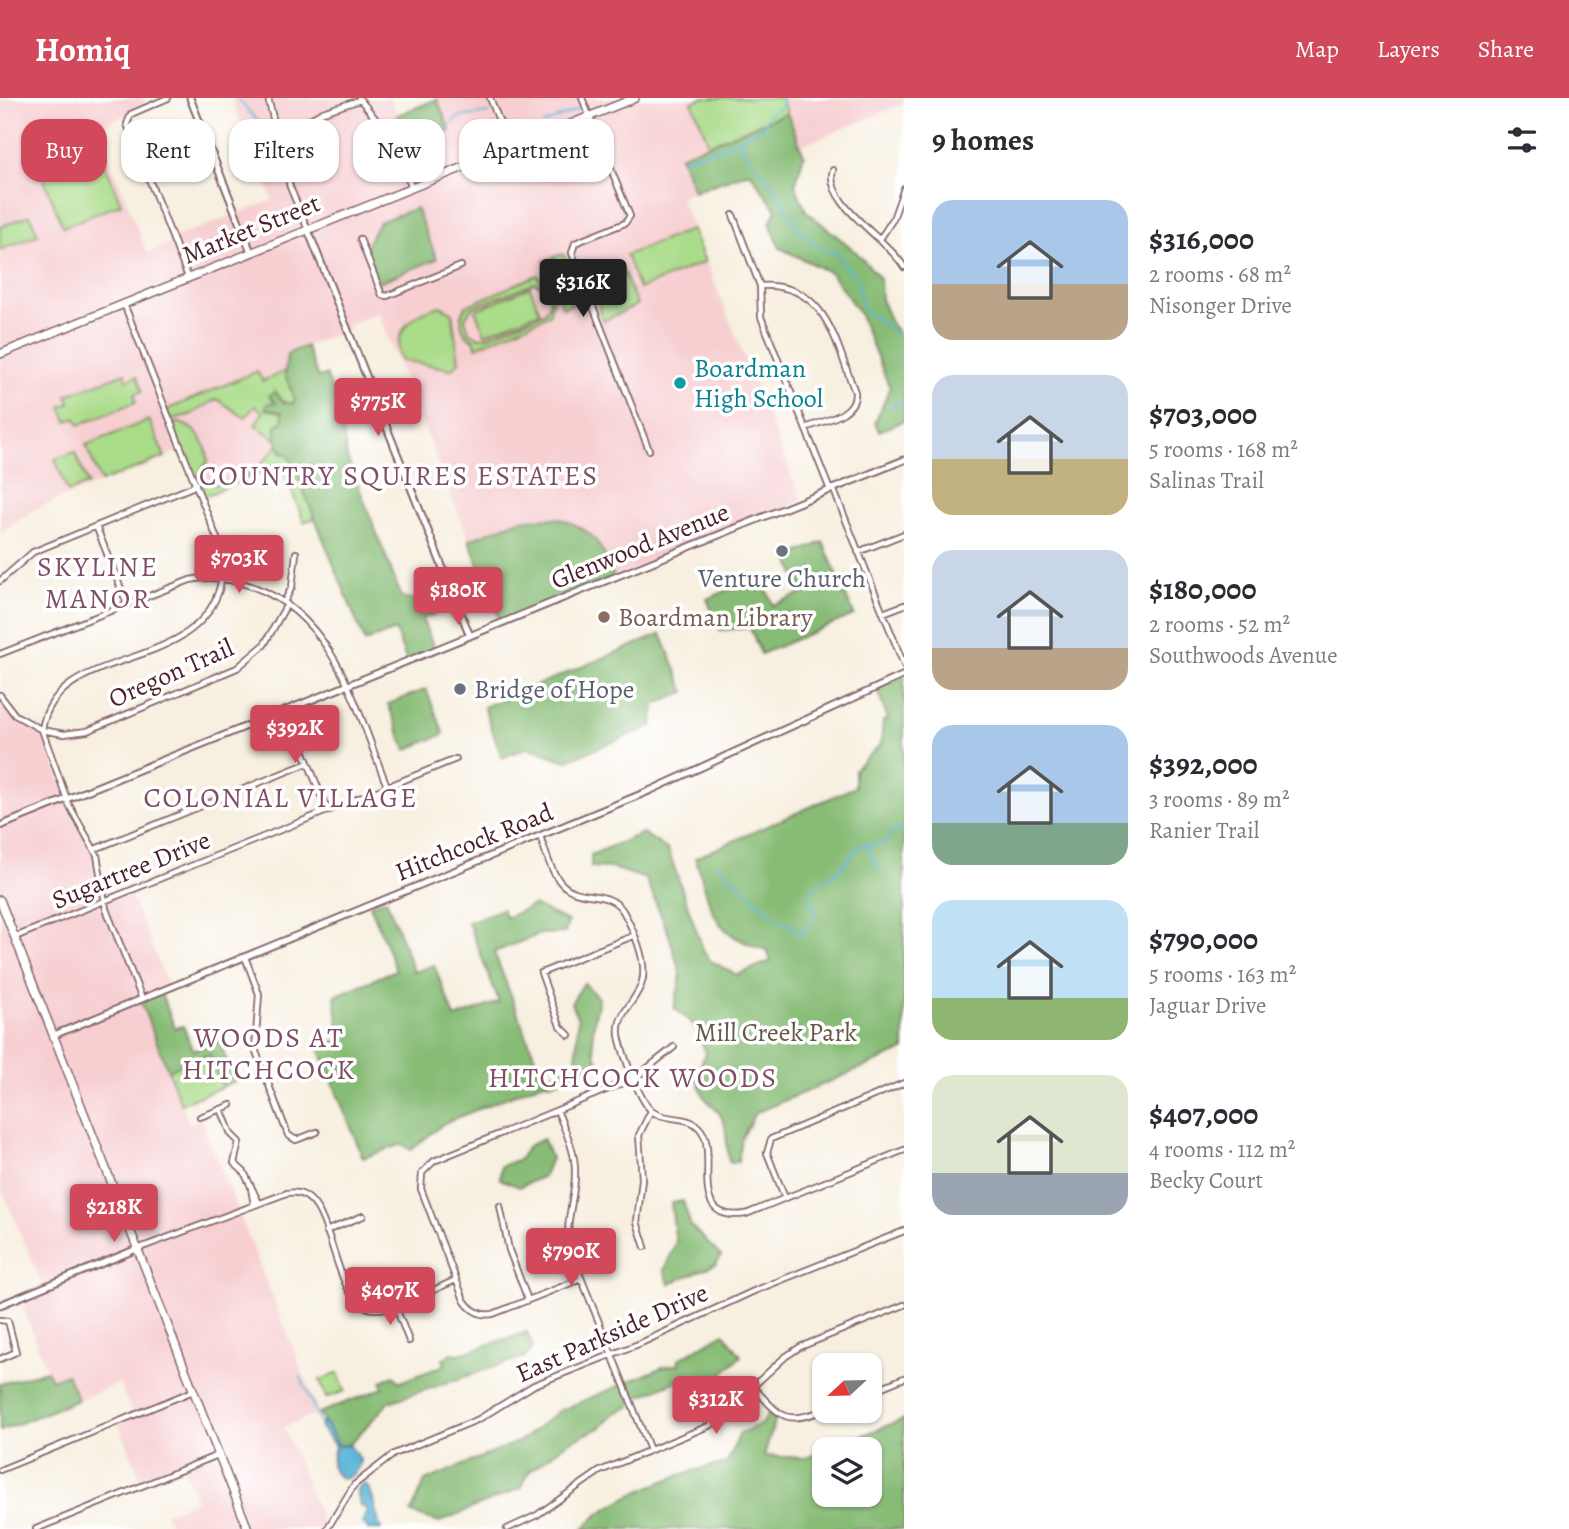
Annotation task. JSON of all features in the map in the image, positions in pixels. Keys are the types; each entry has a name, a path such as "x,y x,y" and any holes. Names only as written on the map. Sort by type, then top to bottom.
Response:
{"main road":[{"name":"Market Street","path":"582,119 635,98"},
{"name":"Market Street","path":"0,354 459,169"},
{"path":"0,900 3,914 15,937 248,1529"}],"street":[{"path":"168,98 134,112 127,119 188,277"},
{"path":"190,98 251,252"},
{"path":"268,98 274,119"},
{"path":"490,98 498,119"},
{"path":"582,98 629,219 575,243 572,253 649,450"},
{"path":"310,119 359,99 390,137 412,188"},
{"path":"834,170 831,181 841,199 904,267"},
{"path":"289,182 470,636"},
{"path":"880,239 893,219 904,188"},
{"path":"733,215 760,286 761,317 904,665"},
{"path":"360,239 382,295 387,296 461,266"},
{"path":"760,286 793,289 817,306 827,322 855,392 855,401 850,409 805,428"},
{"path":"124,304 223,552 222,578 212,606 193,629 174,641 66,686 49,705 42,730 67,800 95,849 103,901 142,999"},
{"name":"Glenwood Avenue","path":"1,827 904,460"},
{"path":"0,581 33,552 192,487 195,483"},
{"path":"96,526 127,604"},
{"path":"858,552 904,534"},
{"name":"Oregon Trail","path":"42,730 64,734 87,731 228,674 264,645 292,587 296,553"},
{"path":"0,654 190,580 222,578 250,585 285,603 324,641 347,686 387,786"},
{"path":"883,613 904,605"},
{"name":"Hitchcock Road","path":"54,1035 652,789 904,675"},
{"path":"0,695 15,715 42,730"},
{"path":"287,710 327,811"},
{"name":"Sugartree Drive","path":"15,937 456,759"},
{"path":"95,849 308,763"},
{"path":"540,836 552,870 561,883 574,892 612,900 623,912 642,962 643,977 638,991 622,1012 619,1029 635,1078 651,1111 662,1116 688,1120 701,1130 706,1145 706,1190 711,1201 723,1211 746,1214 904,1150"},
{"path":"569,1035 560,1026 541,973 633,936"},
{"path":"245,957 258,994 255,1049 288,1135 296,1140 317,1132"},
{"path":"581,1279 493,1314 480,1314 466,1304 456,1280 421,1189 424,1169 434,1161 635,1078 674,1047"},
{"path":"785,1198 768,1155 771,1139 904,1083"},
{"path":"200,1117 231,1105"},
{"path":"221,1110 231,1134 239,1142 234,1163 244,1172 257,1204"},
{"path":"557,1110 575,1161 567,1232 581,1279 650,1450"},
{"path":"645,1247 637,1222 642,1168 639,1135 651,1111"},
{"path":"0,1305 137,1249 290,1192 303,1193 314,1202 355,1300 374,1309 395,1305 456,1280"},
{"path":"500,1206 509,1250 528,1300"},
{"path":"326,1231 363,1216"},
{"name":"East Parkside Drive","path":"327,1529 354,1485 383,1459 479,1419 534,1385 612,1355 754,1291 904,1231"},
{"path":"395,1305 409,1341"},
{"path":"507,1529 545,1510 593,1474 711,1425 800,1347 904,1305"},
{"path":"0,1320 8,1321 16,1352 0,1359"},
{"path":"882,1387 904,1378"},
{"path":"753,1387 777,1413 789,1419 800,1419 812,1414"},
{"path":"0,1470 193,1391"},
{"path":"36,1529 218,1455"}],"shaded area":[{"path":"0,98 143,98 147,107 107,123 107,119 21,119 21,182 107,182 107,152 147,253 174,242 173,238 273,200 266,182 339,182 339,119 240,119 231,98 390,98 399,119 353,119 353,182 445,182 445,133 450,131 437,99 440,98 702,98 692,102 709,144 680,156 694,191 680,197 802,501 614,577 603,549 520,520 469,540 378,313 348,325 349,329 287,354 290,457 199,493 182,450 35,509 0,534"},
{"path":"781,98 904,98 904,104 800,146"},
{"path":"0,695 15,715 42,730 69,805 97,855 103,901 129,891 169,988 141,1000 189,1123 201,1118 319,1413 284,1427 325,1529 171,1529 165,1513 196,1500 183,1469 143,1485 118,1422 133,1415 119,1383 78,1400 67,1374 51,1380 47,1371 19,1297 43,1287 0,1185"}],"green space":[{"path":"702,98 781,98 787,113 709,144 692,102"},
{"path":"437,99 450,131 445,133 445,119 399,119 397,115"},
{"path":"787,113 804,155 795,185 806,211 855,251 880,278 881,299 892,325 904,341 904,421 879,431 875,423 890,388 859,313 831,273 780,248 770,223 776,210 750,172 694,191 680,156"},
{"path":"107,169 121,204 63,227 45,182 107,182"},
{"path":"416,208 437,259 379,282 365,248 379,222"},
{"path":"30,215 38,235 0,250 0,227"},
{"path":"692,229 705,262 639,289 626,255"},
{"path":"563,254 581,300 563,308 544,261"},
{"path":"624,273 637,305 603,321 599,305 601,291 609,281"},
{"path":"537,275 554,295 549,315 476,347 475,341 466,335 462,326 466,306","holes":["534,283 549,295 549,304 544,313 486,337 478,337 469,332 465,319 471,308"]},
{"path":"530,287 540,312 485,334 475,310"},
{"path":"440,306 452,312 459,362 452,369 401,360 399,341 407,325 422,313"},
{"path":"306,346 318,377 326,375 339,406 347,457 402,598 421,601 452,589 458,605 422,619 435,650 407,662 395,630 365,642 290,457 278,444 276,425 283,422 282,412 265,409 268,403 276,403 269,396 275,391 283,402 293,404 295,400 285,375 287,354"},
{"path":"285,371 295,400 292,404 283,402 275,391 275,410 282,412 283,421 276,426 275,439 255,425 263,412 255,406 245,418 217,399 190,415 170,419 166,410 253,373 257,372 263,381"},
{"path":"125,373 127,380 137,376 142,391 134,395 136,402 79,425 76,418 67,421 61,407 70,403 67,395"},
{"path":"149,420 165,457 101,482 86,445"},
{"path":"176,422 195,431 203,441 208,461 197,477 194,478 173,427"},
{"path":"278,444 280,451 290,457 315,518 304,522 282,467 277,465 201,498 198,488 202,482 219,484 246,475 260,465"},
{"path":"75,452 88,484 68,492 55,459"},
{"path":"556,518 579,527 594,538 614,577 501,623 469,540 520,520"},
{"path":"823,542 854,615 761,654 750,628 720,630 707,599 761,576 773,605 803,593 788,557"},
{"path":"661,634 685,692 655,704 652,726 566,761 528,747 502,758 484,707"},
{"name":"Mill Creek Park","path":"904,675 904,1050 755,1113 741,1140 738,1162 729,1162 725,1125 720,1114 704,1097 696,1077 706,1052 694,1025 674,1008 681,976 669,935 646,879 613,868 591,867 591,855 643,833 668,850 704,952 711,961 737,975 771,961 767,950 748,944 723,927 710,905 695,858 855,787 855,769 881,744 883,721 888,719 876,687"},
{"path":"426,689 444,734 406,750 388,704"},
{"path":"386,899 414,972 434,965 455,1018 499,1002 468,922 502,909 506,918 533,905 568,921 565,933 540,934 494,952 543,1078 576,1064 578,1019 571,1003 584,983 599,999 593,1032 599,1065 553,1083 544,1082 444,1123 411,1150 402,1144 363,1158 319,1048 340,1039 335,996 396,970 370,905"},
{"path":"160,992 175,1028 183,1026 193,1050 219,1041 235,1082 222,1087 209,1054 168,1070 140,1000"},
{"path":"209,1054 222,1087 181,1104 168,1070"},
{"path":"543,1139 551,1158 544,1176 519,1187 500,1179 501,1166 520,1159 528,1146"},
{"path":"683,1201 691,1226 721,1256 716,1264 669,1284 664,1270 676,1243 671,1203"},
{"path":"527,1332 533,1347 527,1356 389,1402 349,1445 339,1446 319,1413 383,1388 381,1381 394,1376 400,1382 445,1365 443,1359 451,1353 460,1354"},
{"path":"724,1333 741,1356 703,1392 686,1401 682,1379 631,1400 632,1406 615,1413 600,1428 568,1442 529,1472 521,1488 439,1522 411,1513 425,1481 522,1440 559,1411 663,1367 679,1364 679,1359"},
{"path":"47,1371 51,1380 67,1374 78,1400 0,1431 0,1384"},
{"path":"338,1373 345,1391 326,1398 320,1380"},
{"path":"772,1407 777,1413 764,1456 806,1458 812,1456 812,1507 882,1507 882,1437 858,1437 904,1419 904,1529 583,1529 595,1517 630,1496 691,1472 727,1463 740,1433 762,1424"}],"water":[{"path":"322,1422 328,1426 339,1446 349,1445 360,1459 352,1475 341,1478 334,1471 332,1464 335,1446 320,1426"},
{"path":"364,1484 372,1497 381,1529 368,1529 363,1522 367,1509 360,1505 357,1490"}],"waterway":[{"path":"237,98 256,119"},
{"path":"683,159 722,148 763,127 768,115 782,106 782,98"},
{"path":"555,119 582,108"},
{"path":"445,129 458,117 489,113"},
{"path":"740,141 746,154 768,178 798,227 815,244 837,253 839,259 856,277 863,309 904,339"},
{"path":"904,354 901,358 904,363"},
{"path":"891,405 904,403"},
{"path":"716,863 778,920 793,926 801,936 817,913 808,898 811,889 835,874 859,846 887,843 891,833 904,827"},
{"path":"866,844 877,867"},
{"path":"301,1377 320,1423"}],"place":[{"name":"Boardman High School","path":"680,383"},
{"name":"Venture Church","path":"782,551"},
{"name":"Boardman Library","path":"604,617"},
{"name":"Bridge of Hope","path":"460,689"}],"district":[{"name":"COUNTRY SQUIRES ESTATES","path":"399,476"},
{"name":"SKYLINE MANOR","path":"98,583"},
{"name":"COLONIAL VILLAGE","path":"281,798"},
{"name":"WOODS AT HITCHCOCK","path":"269,1054"},
{"name":"HITCHCOCK WOODS","path":"633,1078"}]}
